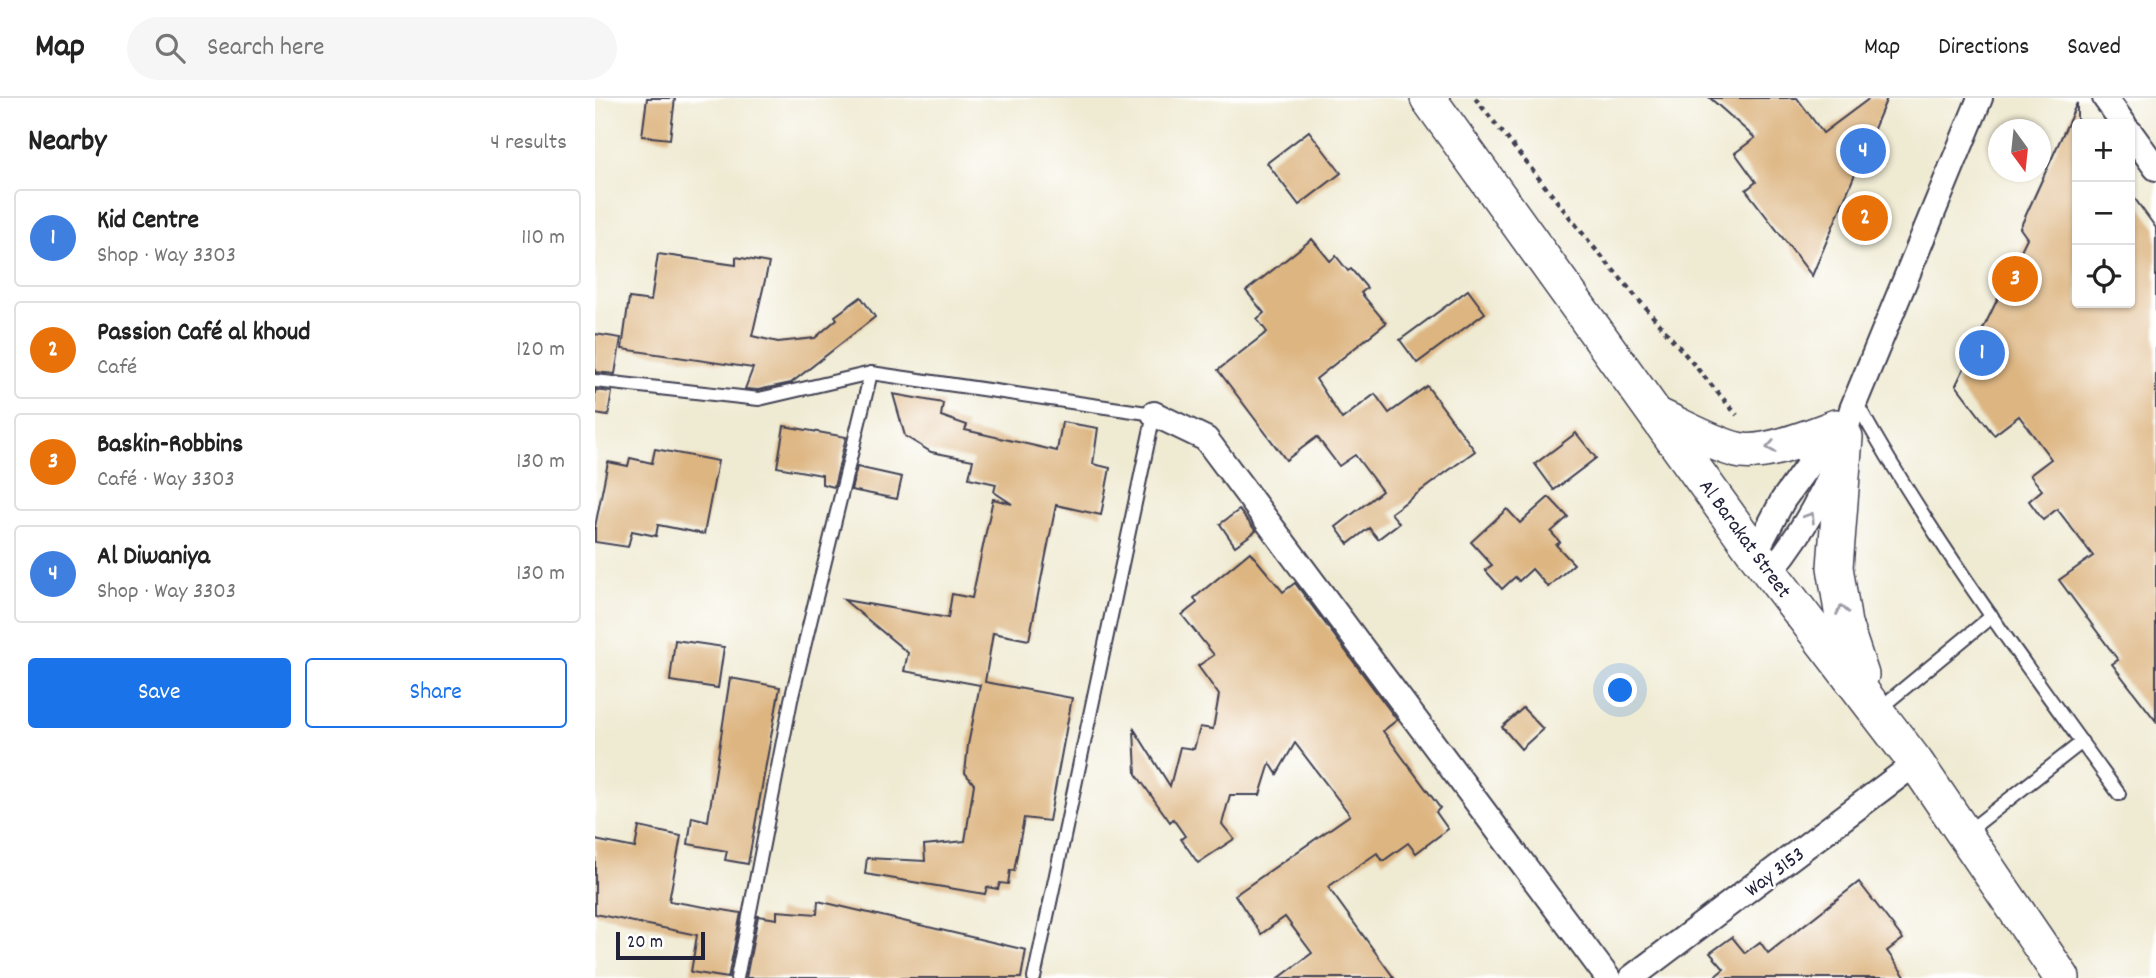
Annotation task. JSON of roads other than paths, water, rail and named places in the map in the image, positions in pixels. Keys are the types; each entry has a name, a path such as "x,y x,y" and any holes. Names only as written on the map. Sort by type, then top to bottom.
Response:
{"street":[{"name":"Al Barakat Street","path":"1428,98 1762,562 1916,763 2062,978"},
{"path":"1762,562 1786,552 1815,509 1837,461 1847,419 1980,98"},
{"path":"2105,98 2120,119"},
{"path":"2135,139 2156,168"},
{"path":"1154,414 1206,439 1608,978"},
{"path":"1656,415 1739,451 1797,442 1847,419"},
{"path":"1847,419 1835,566 1844,624 1873,705"},
{"name":"Way 3153","path":"1631,978 1916,763"}],"lane":[{"path":"595,381 759,399 871,373 1154,414 1034,978"},
{"path":"737,978 791,700 871,373"},
{"path":"1847,419 1885,454 1992,617 2119,794"},
{"path":"1873,705 1992,617"},
{"path":"1965,834 2082,742"}],"place":[{"name":"Al Diwaniya","path":"1863,151"},
{"name":"Passion Café al khoud","path":"1865,218"},
{"name":"Baskin-Robbins","path":"2015,279"},
{"name":"Kid Centre","path":"1982,353"}]}
